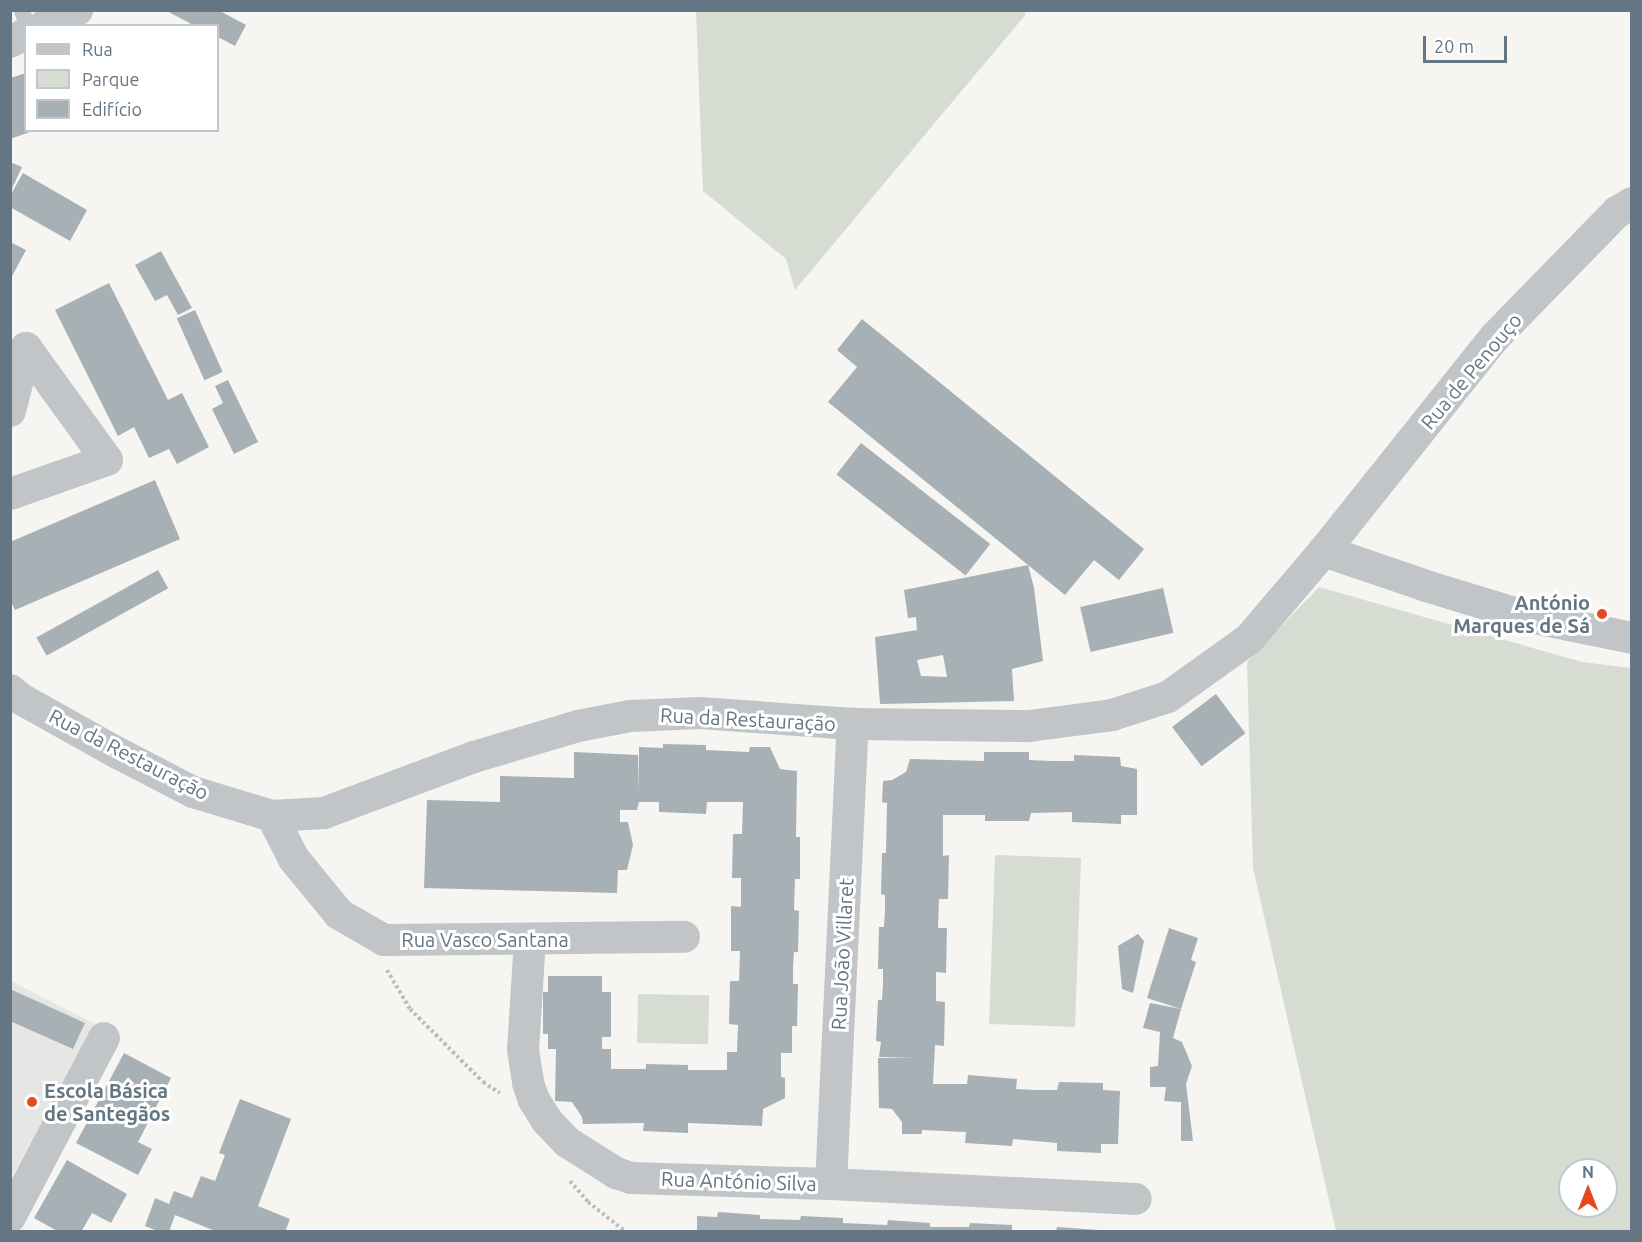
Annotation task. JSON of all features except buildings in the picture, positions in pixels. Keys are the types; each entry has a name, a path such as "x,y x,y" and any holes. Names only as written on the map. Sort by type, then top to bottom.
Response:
{"street":[{"path":"49,24 77,10"},
{"path":"10,42 24,35"},
{"name":"Rua de Penouço","path":"1324,551 1495,337 1617,212 1632,203"},
{"path":"10,411 26,348 107,460 10,494"},
{"path":"1324,551 1426,586 1526,616 1632,638"},
{"name":"Rua da Restauração","path":"10,690 40,710 193,792 272,816 324,813 474,757 578,726 630,716 700,713 853,724 1029,726 1112,715 1168,697 1250,639 1324,551"},
{"name":"Rua João Villaret","path":"831,1184 853,724"},
{"name":"Rua Vasco Santana","path":"272,816 294,859 339,914 384,940 684,937"},
{"name":"Rua António Silva","path":"530,939 523,1050 528,1083 534,1100 547,1121 567,1142 601,1165 631,1178 831,1184 1136,1200"},
{"path":"10,1217 104,1038"}],"path":[{"path":"384,940 384,959 390,978 410,1009 483,1082 507,1098 534,1100"}],"shaded area":[{"name":"Escola Básica de Santegãos","path":"11,981 95,1024 11,1179"}],"green space":[{"path":"696,11 1023,11 1026,14 795,290 786,259 703,191"},
{"path":"1319,587 1582,662 1631,668 1631,1231 1336,1231 1253,868 1247,662"},
{"path":"995,855 1081,858 1075,1027 989,1024"},
{"path":"638,994 709,995 708,1044 637,1043"}],"place":[{"name":"António Marques de Sá","path":"1602,614"},
{"name":"Escola Básica de Santegãos","path":"32,1102"}]}
